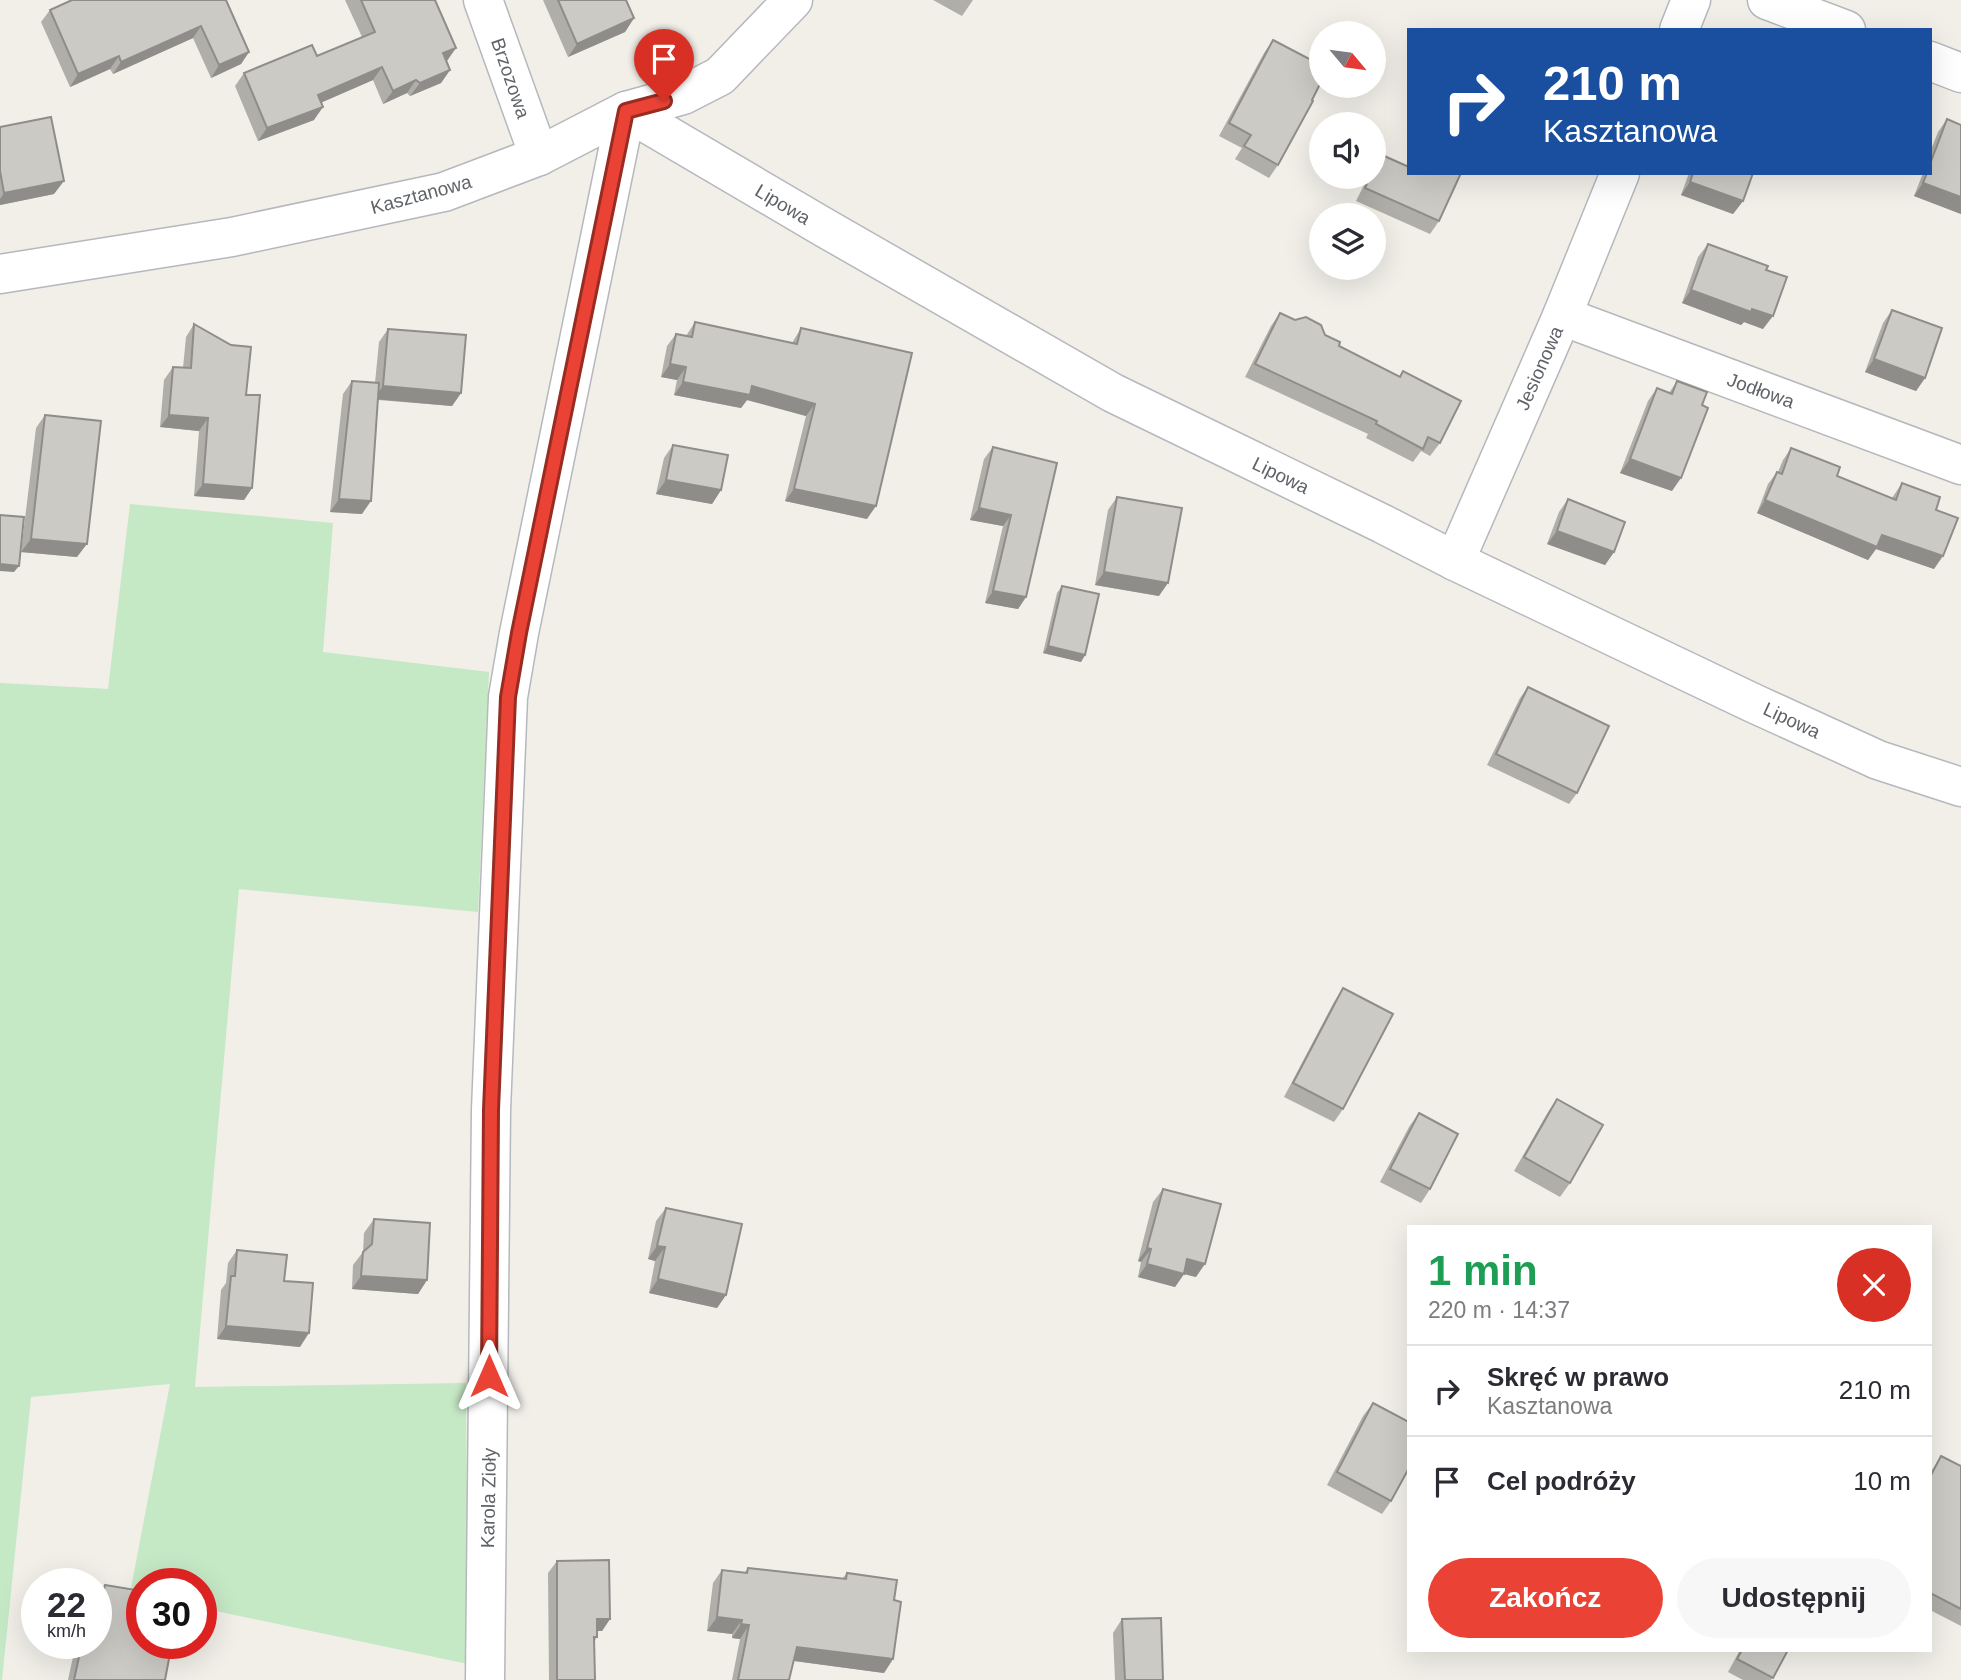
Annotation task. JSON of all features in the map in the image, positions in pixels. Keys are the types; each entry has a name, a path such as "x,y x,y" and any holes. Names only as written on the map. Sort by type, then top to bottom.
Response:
{"street":[{"name":"Brzozowa","path":"483,0 538,156"},
{"name":"Kasztanowa","path":"0,274 232,237 444,192 538,156 626,111 683,96 720,76 793,0"},
{"path":"1680,28 1691,0"},
{"path":"1768,0 1841,28"},
{"path":"1932,62 1961,73"},
{"name":"Lipowa","path":"626,111 1112,393 1455,561 1878,760 1961,787"},
{"name":"Karola Zioły","path":"485,1680 491,1110 508,697 626,111"},
{"name":"Jesionowa","path":"1455,561 1562,316 1619,175"},
{"name":"Jodłowa","path":"1562,316 1961,465"}],"green space":[{"path":"130,504 333,523 323,652 489,672 478,912 239,889 195,1387 466,1383 468,1664 217,1611 217,1568 135,1568 170,1384 31,1397 0,1680 0,683 108,689"}],"building":[{"path":"72,0 226,0 249,52 219,65 201,26 121,62 119,56 78,74 50,10"},
{"path":"361,0 435,0 456,48 443,53 450,70 420,83 416,80 393,91 382,67 318,95 323,107 267,128 244,73 312,45 317,56 375,32"},
{"path":"558,0 626,0 634,18 577,44"},
{"path":"1273,40 1309,59 1309,98 1313,98 1313,101 1278,165 1244,146 1251,135 1229,123"},
{"path":"51,117 64,181 4,193 0,171 0,127"},
{"path":"1947,119 1961,125 1961,197 1923,183 1926,175 1932,175 1932,159"},
{"path":"1386,157 1407,166 1407,175 1460,175 1439,221 1367,189 1386,189"},
{"path":"1692,175 1752,175 1743,201 1690,182"},
{"path":"1708,244 1768,266 1766,270 1787,277 1773,316 1752,309 1751,312 1691,290"},
{"path":"1892,310 1942,328 1925,378 1874,359"},
{"path":"1280,313 1295,320 1306,317 1321,325 1325,335 1340,342 1339,346 1400,377 1403,371 1461,401 1440,443 1428,437 1423,449 1376,424 1377,421 1255,364"},
{"path":"695,322 797,344 801,328 912,353 876,506 794,489 815,404 752,386 750,395 683,382 686,367 670,364 676,334 692,337"},
{"path":"194,324 231,345 251,347 246,395 260,395 252,488 203,484 208,418 169,415 173,367 191,368"},
{"path":"388,329 466,335 461,393 383,386"},
{"path":"352,381 379,383 371,501 339,499"},
{"path":"1677,381 1707,392 1702,405 1708,408 1681,478 1630,459 1657,388 1672,394"},
{"path":"45,415 101,421 87,544 31,539"},
{"path":"673,445 728,455 721,490 666,480"},
{"path":"993,447 1057,463 1026,597 993,591 1011,515 979,508"},
{"path":"1791,448 1840,467 1837,476 1896,500 1902,483 1940,497 1936,510 1958,518 1943,556 1882,535 1877,547 1765,500 1777,472 1782,474"},
{"path":"1117,497 1182,508 1168,583 1104,572"},
{"path":"1568,499 1625,522 1614,552 1557,531"},
{"path":"0,515 24,517 19,566 0,564"},
{"path":"1062,586 1099,594 1085,655 1048,646"},
{"path":"1528,687 1609,726 1577,793 1496,754"},
{"path":"1343,988 1393,1014 1343,1109 1293,1083"},
{"path":"1557,1099 1603,1125 1570,1183 1524,1157"},
{"path":"1419,1113 1458,1134 1430,1189 1390,1169"},
{"path":"1163,1189 1221,1204 1205,1264 1187,1259 1184,1274 1147,1264 1151,1249 1147,1248"},
{"path":"666,1208 742,1224 726,1295 658,1279 665,1247 657,1246"},
{"path":"374,1219 430,1223 427,1280 361,1276 363,1252 372,1244"},
{"path":"237,1250 287,1255 284,1281 313,1283 309,1333 226,1326 231,1276 235,1276"},
{"path":"1373,1403 1407,1421 1407,1472 1391,1501 1337,1472"},
{"path":"1941,1456 1961,1466 1961,1609 1932,1594 1932,1473"},
{"path":"609,1560 610,1619 597,1619 597,1637 594,1637 595,1680 557,1680 557,1561"},
{"path":"748,1568 846,1579 847,1573 897,1580 894,1600 901,1602 893,1659 797,1647 789,1680 738,1680 749,1625 741,1624 742,1620 717,1617 722,1570 747,1573"},
{"path":"112,1586 126,1588 126,1659 169,1659 165,1680 74,1680 79,1659 112,1659"},
{"path":"1161,1618 1163,1680 1125,1680 1122,1619"},
{"path":"1741,1652 1787,1652 1773,1678 1737,1659"}],"route":[{"path":"489,1376 491,1110 508,697 626,111 664,101"}]}
